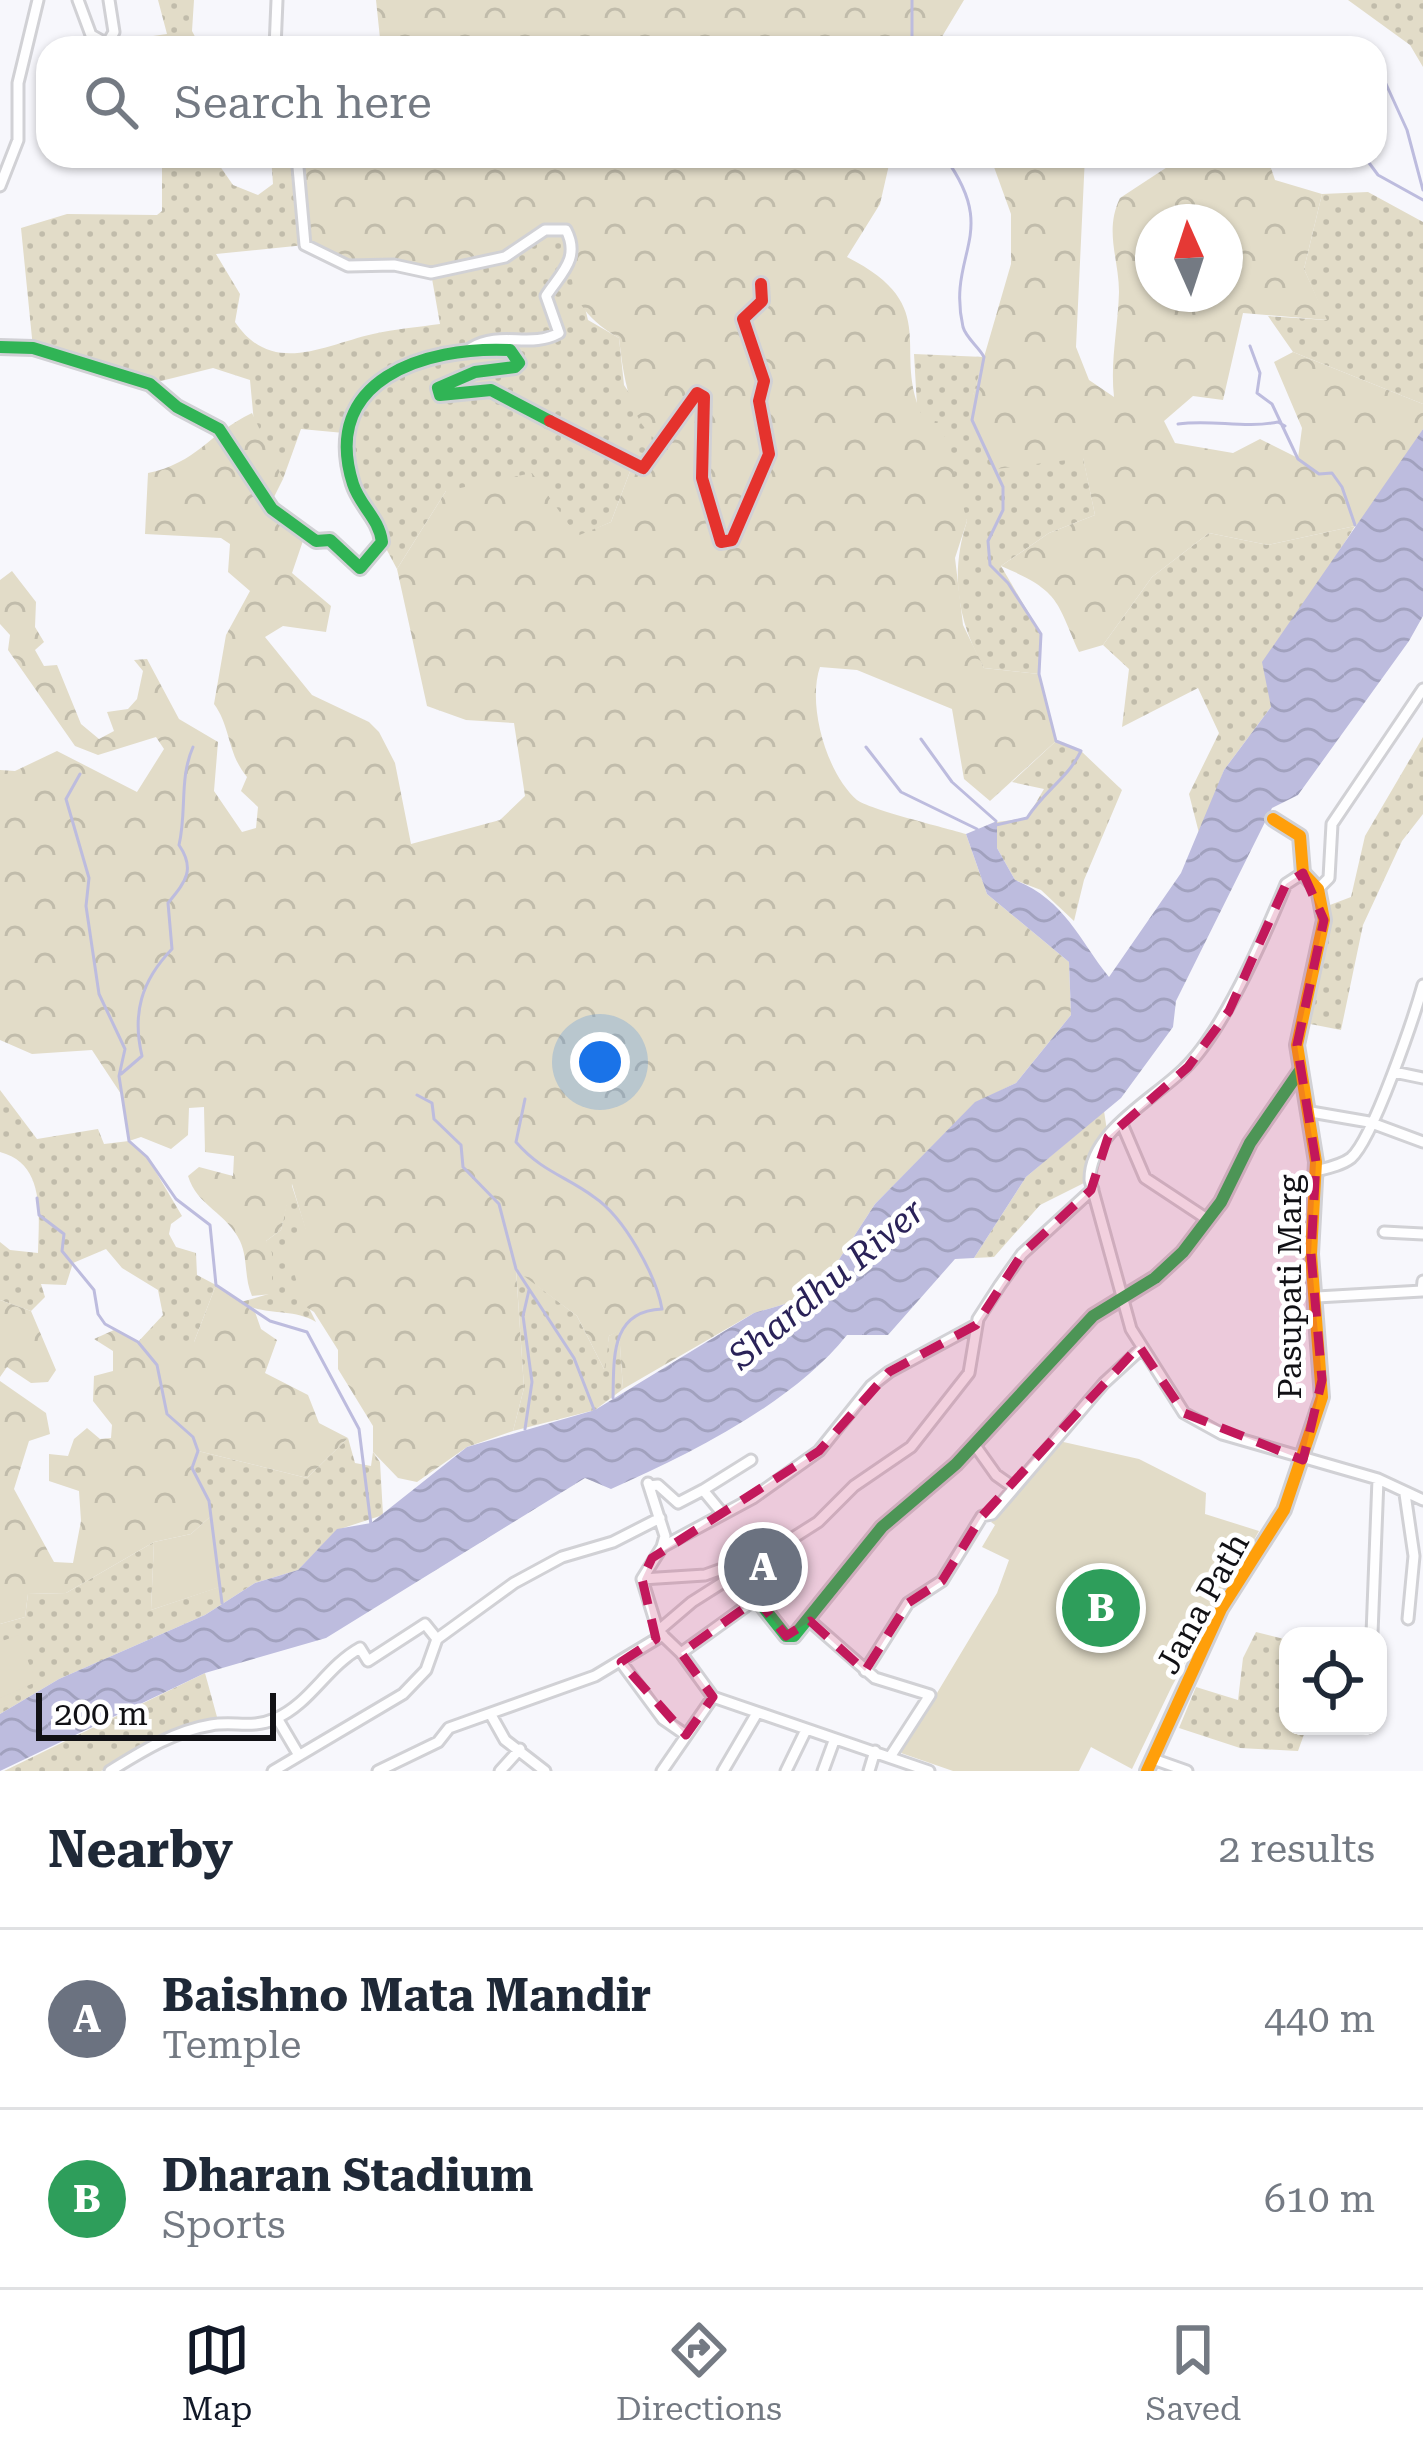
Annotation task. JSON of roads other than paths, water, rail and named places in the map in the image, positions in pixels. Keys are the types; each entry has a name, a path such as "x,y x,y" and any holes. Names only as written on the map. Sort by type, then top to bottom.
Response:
{"street":[{"path":"0,187 18,140 18,83 38,0"},
{"path":"78,0 96,36"},
{"path":"276,36 277,0"},
{"path":"110,5 113,36"},
{"path":"0,347 33,348 150,384 177,407 219,429 272,509 316,541 330,540 361,568 371,548 382,542 382,528 352,482 353,449 344,433 354,403 389,379 485,339 535,342 559,333 547,296 568,268 571,240 566,230 545,230 506,257 430,272 394,265 348,266 304,245 298,168"},
{"path":"471,348 510,350 520,363 448,381 438,388 440,395 491,390 643,468 689,398 704,397 699,430 702,478 715,533 722,542 732,540 769,454 758,401 764,381 743,331 743,319 762,301 761,284"},
{"path":"1318,889 1329,878 1332,824 1423,689"},
{"path":"1273,818 1293,829 1301,844 1303,874 1318,889 1324,933 1300,1022 1299,1072 1311,1112 1370,1122 1423,1142"},
{"path":"1303,874 1286,884 1281,908 1251,956 1229,1011 1188,1067 1122,1124 1090,1168 1093,1189 1141,1349 1184,1413 1222,1434 1378,1480 1423,1500"},
{"path":"1316,1171 1350,1159 1418,1024 1423,985"},
{"path":"737,1574 786,1636 810,1621 882,1527 974,1444 1093,1316 1170,1265 1207,1220 1299,1072"},
{"path":"1394,1072 1423,1078"},
{"name":"Pasupati Marg","path":"1303,1460 1322,1397 1311,1253 1316,1171 1311,1112"},
{"path":"1122,1124 1144,1178 1207,1220"},
{"path":"929,1771 713,1697 660,1633 642,1584 662,1547 753,1498 819,1451 871,1386 889,1372 976,1325 1022,1254 1093,1189"},
{"path":"1384,1232 1423,1234"},
{"path":"1317,1297 1422,1292 1423,1281"},
{"path":"378,1771 438,1742 449,1728 621,1662 761,1556 818,1522 922,1435 969,1372 977,1348 976,1325"},
{"path":"865,1671 908,1603 942,1581 982,1516 992,1514 1141,1349"},
{"path":"974,1444 996,1474 1013,1486"},
{"path":"662,1547 660,1517 648,1484 658,1485 678,1503 751,1460"},
{"name":"Jana Path","path":"1150,1765 1209,1633 1285,1510 1303,1460"},
{"path":"1372,1627 1378,1480"},
{"path":"703,1490 722,1513"},
{"path":"1405,1494 1414,1556 1408,1619"},
{"path":"273,1771 404,1694 426,1670 437,1639 536,1570 613,1542 660,1517"},
{"path":"642,1584 705,1575 761,1556"},
{"path":"681,1653 756,1599"},
{"path":"810,1621 865,1671 930,1695 890,1757"},
{"path":"110,1771 181,1732 217,1724 257,1725 278,1718 300,1705 339,1660 360,1648 368,1661 425,1624 437,1639"},
{"path":"621,1662 663,1719 686,1735"},
{"path":"662,1771 713,1697"},
{"path":"724,1771 757,1713"},
{"path":"491,1715 505,1740 545,1771"},
{"path":"278,1718 297,1753"},
{"path":"786,1771 805,1732"},
{"path":"823,1771 834,1741"},
{"path":"500,1771 520,1749"},
{"path":"869,1771 875,1751"},
{"path":"1150,1765 1187,1771"}],"water":[{"name":"Shardhu River","path":"1423,429 1423,616 1298,795 1272,808 1176,1001 1173,1027 1121,1098 1026,1177 974,1258 955,1259 888,1335 847,1335 825,1360 769,1404 674,1460 611,1489 585,1478 326,1638 205,1673 0,1771 0,1714 59,1679 205,1615 255,1583 298,1570 337,1529 371,1523 467,1447 595,1410 754,1313 816,1295 875,1204 975,1102 1016,1083 1071,1015 1069,962 987,894 966,834 997,821 997,848 1015,880 1059,909 1109,977 1181,873 1224,770 1271,707 1262,662"}],"waterway":[{"path":"912,0 912,36"},
{"path":"1387,86 1407,130 1423,190"},
{"path":"952,168 969,206 971,225 961,280 965,331 984,357 972,420 1003,487 1003,510 988,541 990,565 1008,583 1041,634 1039,674 1056,741 1081,751 1027,818 996,825"},
{"path":"1373,168 1423,200"},
{"path":"1250,346 1260,373 1257,393 1272,404 1298,459 1319,474 1332,473 1355,525"},
{"path":"1178,424 1278,422 1285,426"},
{"path":"921,739 952,782 996,821"},
{"path":"121,1074 142,1056 138,1026 142,999 153,973 172,949 168,903 187,869 179,845 193,747"},
{"path":"866,747 901,792 977,829"},
{"path":"80,774 66,799 89,878 86,906 99,994 125,1049 119,1076 129,1141 147,1157 176,1199 210,1225 216,1285 270,1321 307,1332 359,1429 371,1525"},
{"path":"417,1095 432,1103 434,1119 461,1145 463,1167 499,1204 516,1269 574,1358 595,1412"},
{"path":"525,1099 516,1142 605,1206 637,1248 659,1295 662,1309 633,1318 618,1339 613,1398"},
{"path":"37,1198 39,1215 64,1234 62,1251 94,1290 98,1314 105,1324 138,1342 157,1365 167,1414 193,1437 198,1451 192,1468 209,1501 222,1603"},
{"path":"525,1429 532,1382 523,1316 529,1290"}],"place":[{"name":"Baishno Mata Mandir","path":"763,1567"},
{"name":"Dharan Stadium","path":"1101,1608"}]}
